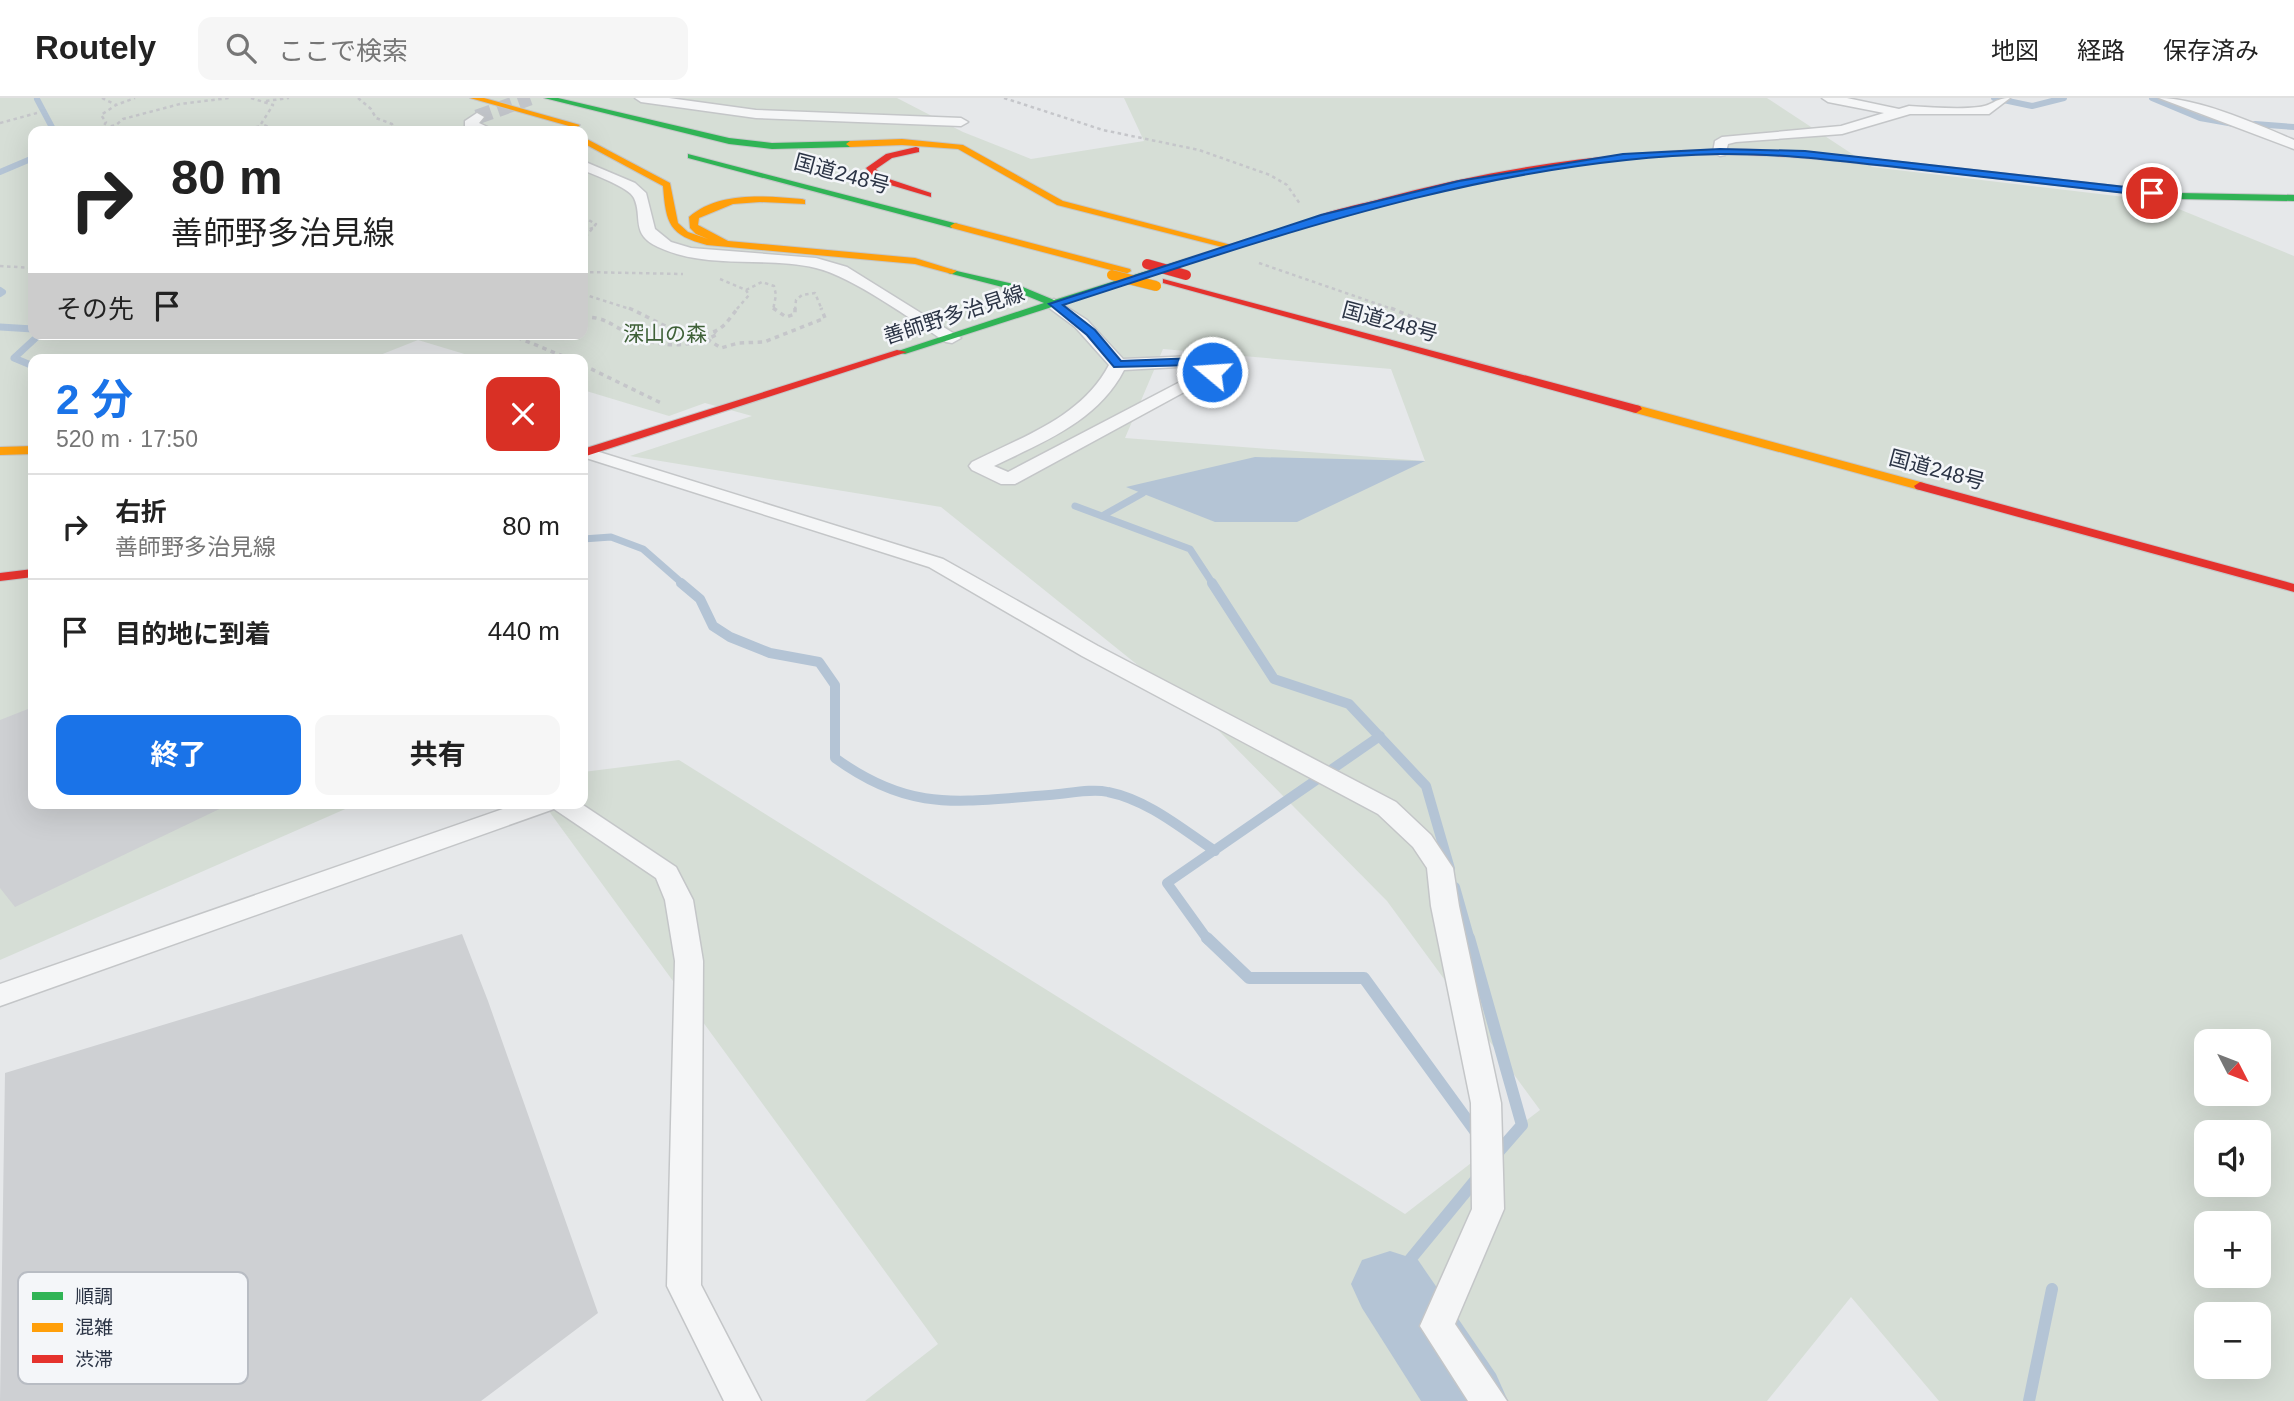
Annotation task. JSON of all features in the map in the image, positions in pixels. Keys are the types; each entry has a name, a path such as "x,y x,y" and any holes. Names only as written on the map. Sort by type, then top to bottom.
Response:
{"main road":[{"name":"国道248号","path":"526,98 1130,268 1161,284 1345,331 2294,588"},
{"path":"548,98 729,141 811,147 938,143 960,147 981,156 1021,184 1060,203 1230,246"},
{"path":"466,99 547,126"},
{"path":"466,99 576,126"},
{"path":"588,129 605,133"},
{"path":"588,142 620,157 667,185 669,222 676,231 688,238 915,261 1014,287 1054,304"},
{"path":"940,199 880,179 871,169 889,156 918,150 938,149 981,156"},
{"name":"国道248号","path":"671,151 1130,268 1186,275 2074,511"},
{"name":"善師野多治見線","path":"588,451 1325,218 1459,184 1574,163 1623,157 1720,152 1805,154 2179,196 2294,198"},
{"path":"726,243 699,232 693,226 694,217 704,208 724,202 777,199 820,205 1130,268"},
{"path":"1115,251 1130,268"},
{"path":"0,451 28,450"},
{"path":"0,577 28,574"}],"street":[{"path":"641,98 756,114 961,122"},
{"path":"1828,98 1898,113"},
{"path":"1720,152 1722,141 1736,138 1842,130 1898,113 1989,110 2004,98"},
{"path":"2165,98 2263,131 2294,145"},
{"path":"475,126 470,124 477,117"},
{"path":"588,167 630,186 641,196 644,228 653,238 671,247 717,256 816,263 841,270 952,338"},
{"path":"1054,304 1070,313 1091,332 1118,365"},
{"path":"1196,361 1210,365 1212,372 1008,480 979,466 1096,401 1111,382 1118,365 1196,361"},
{"path":"588,453 936,563 1090,651 1387,808 1422,841 1440,868 1445,906 1486,1103 1488,1209 1437,1326 1489,1401"},
{"path":"0,995 530,809"},
{"path":"571,809 667,873 680,900 689,961 684,1286 743,1401"}],"path":[{"path":"102,98 116,105"},
{"path":"104,126 106,122 101,115 116,105 135,98"},
{"path":"112,126 141,114 180,104 211,103 229,98"},
{"path":"251,98 273,105 261,124 264,126"},
{"path":"265,102 289,98"},
{"path":"358,98 372,109 376,118 392,124 391,126"},
{"path":"1004,98 1103,130 1199,150 1270,175 1287,185 1302,207 1325,218"},
{"path":"0,123 37,113"},
{"path":"588,220 596,224 588,234"},
{"path":"588,230 593,228"},
{"path":"1254,261 1353,297 1378,303 1443,330"},
{"path":"0,266 28,268"},
{"path":"588,272 691,274"},
{"path":"588,295 617,303 664,323 680,333 699,336 720,329 749,295 746,290 713,278"},
{"path":"706,340 721,348 738,343 764,342 825,318 815,293 802,295 796,300 795,314 786,317 773,310 776,295 774,286 759,281 746,290"},
{"path":"588,317 614,322 625,332 654,343 682,345 706,340 718,334 714,331"},
{"path":"524,340 558,354"},
{"path":"588,368 691,419"}],"green space":[{"name":"深山の森","path":"0,98 897,98 963,132 1031,159 1144,141 1124,98 1767,98 1872,167 2159,201 2294,256 2294,1401 1939,1401 1851,1297 1767,1401 865,1401 938,1344 547,809 588,809 588,771 679,760 1405,1214 1540,1110 1387,901 1216,728 941,507 630,456 752,416 705,403 669,416 588,392 588,354 464,354 418,340 383,354 28,354 28,809 345,809 0,960","holes":["1163,349 1391,369 1425,461 1125,438"]}],"water":[{"path":"1255,457 1425,461 1297,522 1215,522 1126,487"}],"building":[{"path":"28,709 28,809 219,809 15,907 0,888 0,720"},
{"path":"462,934 598,1313 481,1401 0,1401 5,1073"}],"waterway":[{"path":"1994,98 2032,106 2064,98"},
{"path":"2152,98 2200,118 2234,124"},
{"path":"37,99 51,126"},
{"path":"2255,124 2294,127"},
{"path":"0,172 28,160"},
{"path":"0,290 3,292 0,294"},
{"path":"0,327 28,329"},
{"path":"28,364 14,358 34,340"},
{"path":"1102,516 1143,493"},
{"path":"1075,506 1190,549 1213,584"},
{"path":"588,539 611,537 643,549 683,584"},
{"path":"681,583 700,599 713,626 730,637 770,653 819,662 835,685 835,758 863,776 888,788 937,800 989,800 1087,791 1108,792 1151,808 1214,850"},
{"path":"1212,583 1274,679 1349,704 1379,736"},
{"path":"1214,850 1379,736"},
{"path":"1379,736 1426,786 1450,869"},
{"path":"1208,940 1167,883 1214,850"},
{"path":"1455,887 1470,940"},
{"path":"1207,938 1249,978 1364,978 1478,1135"},
{"path":"1469,938 1522,1125 1494,1157"},
{"path":"1390,1284 1478,1177"},
{"path":"1390,1284 1467,1401"},
{"path":"2029,1401 2052,1289"}],"tunnel":[{"path":"477,117 530,98"}],"traffic: fast":[{"path":"548,98 729,141 772,146 850,144"},
{"path":"691,156 955,226"},
{"path":"1911,166 2179,196 2294,198"},
{"path":"901,352 1309,223"},
{"path":"952,271 1014,287 1054,304"}],"traffic: slow":[{"path":"474,98 576,125"},
{"path":"850,144 902,142 960,147 1060,203 1230,246"},
{"path":"588,143 667,185 674,224 684,234 694,238 707,242 915,261 952,271"},
{"path":"724,242 699,232 693,226 694,217 719,205 746,200 802,202"},
{"path":"955,226 1126,271"},
{"path":"1112,275 1156,286"},
{"path":"1636,409 1920,486"},
{"path":"0,451 28,450"}],"traffic: jam":[{"path":"916,150 889,156 871,168 880,179 928,195"},
{"path":"1309,223 1460,182 1616,158 1745,152 1911,166"},
{"path":"1147,264 1186,275"},
{"path":"1167,281 1636,409"},
{"path":"588,451 901,352"},
{"path":"1920,486 2294,588"},
{"path":"0,577 28,574"}],"route":[{"path":"1212,372 1210,365 1196,361 1118,365 1091,332 1070,313 1054,304 1325,218 1459,184 1623,157 1720,152 1805,154 2152,193"}]}
